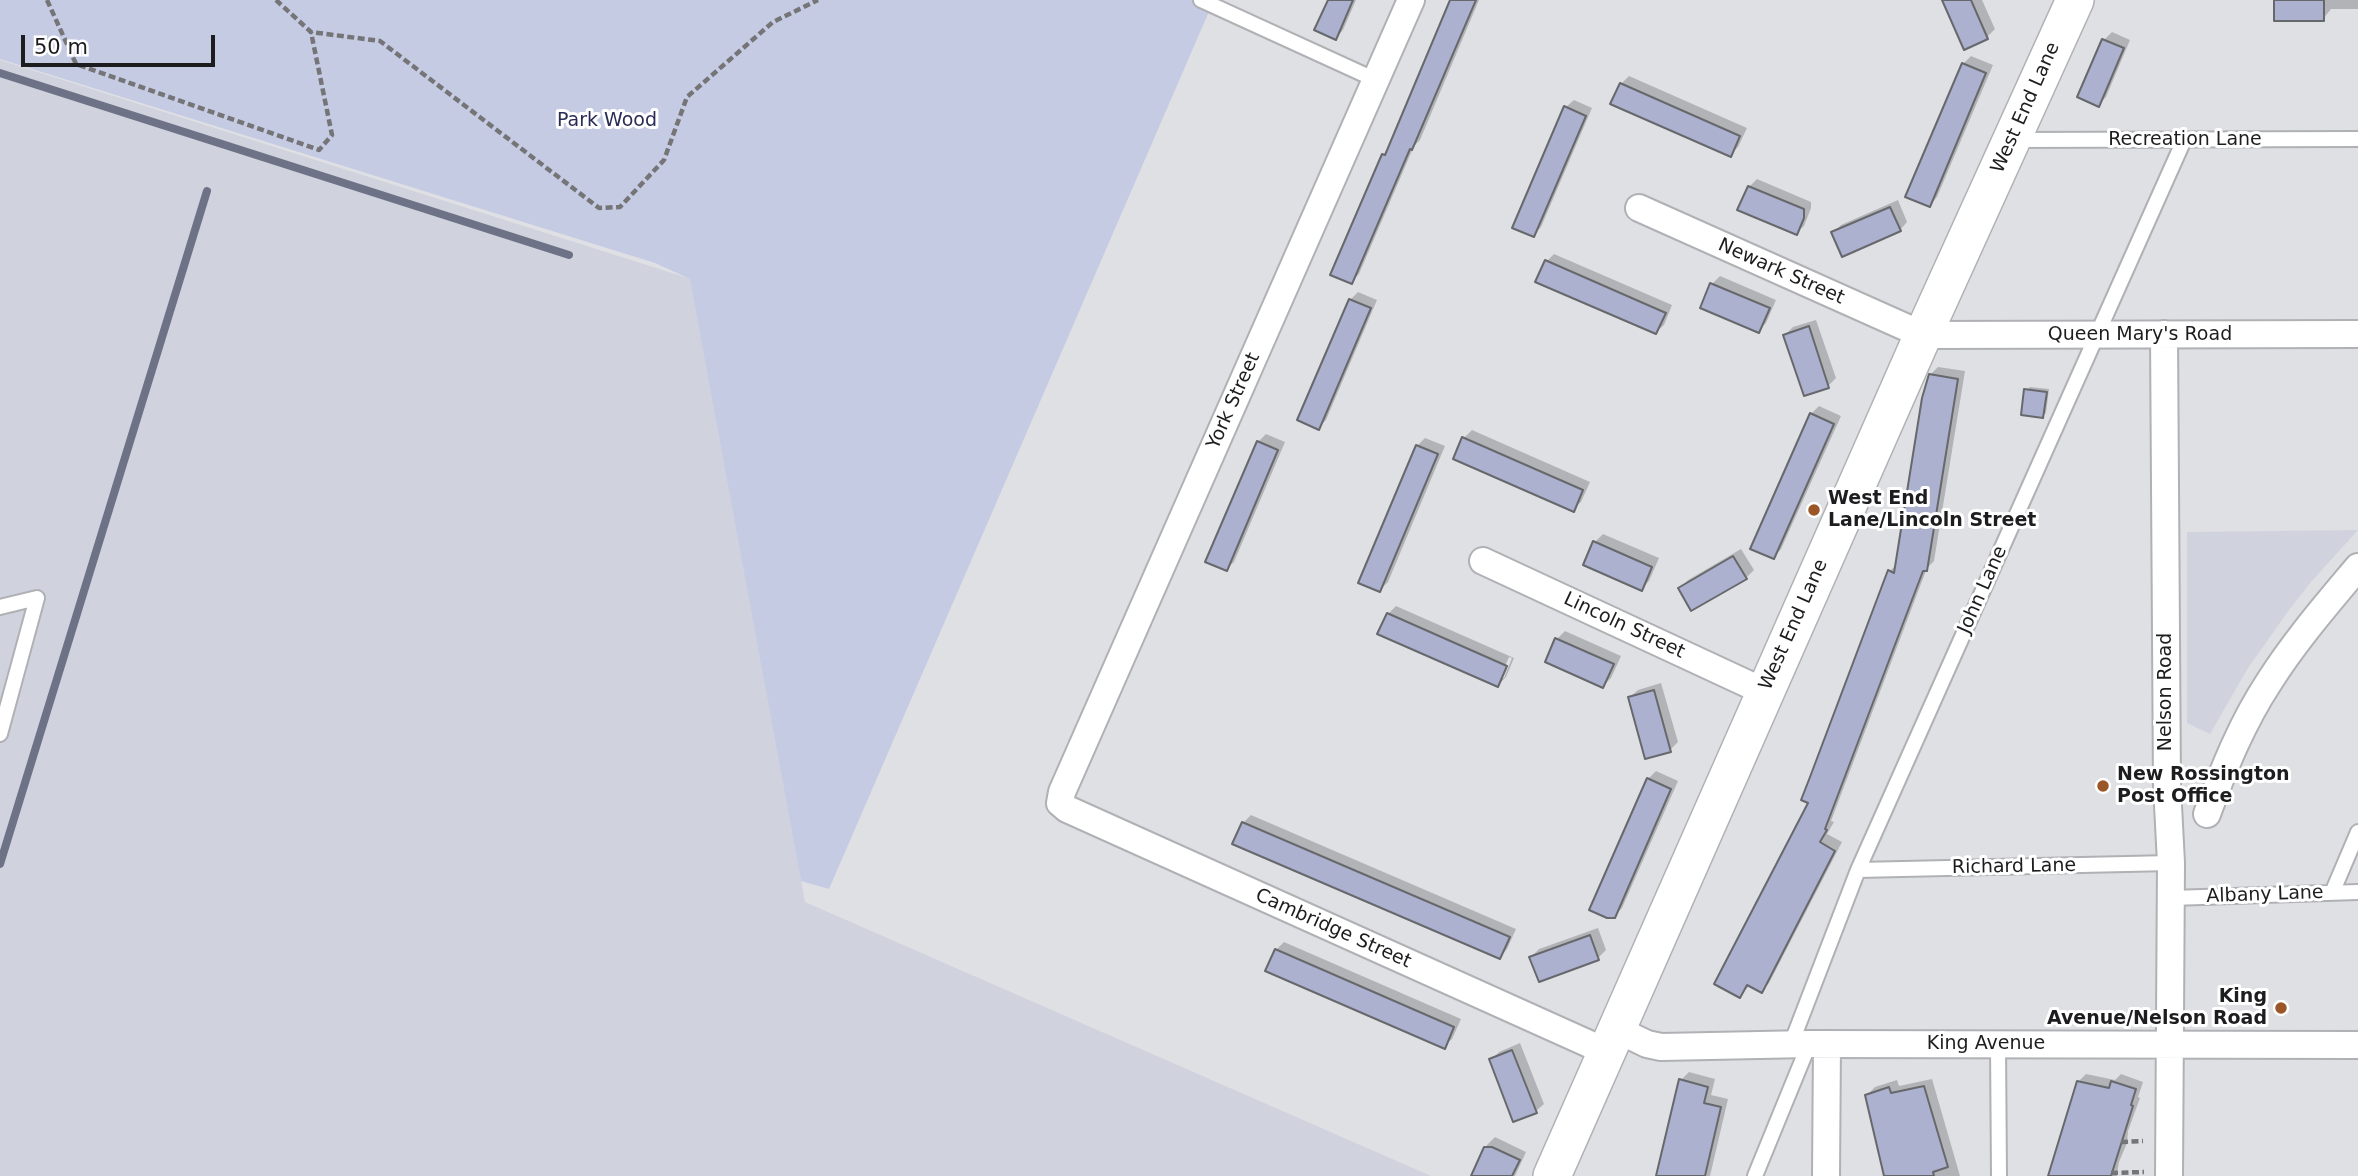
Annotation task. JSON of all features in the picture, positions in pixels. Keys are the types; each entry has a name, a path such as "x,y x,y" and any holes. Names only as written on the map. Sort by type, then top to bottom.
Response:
{"street":[{"name":"York Street","path":"1060,803 1062,792 1411,0"},
{"name":"West End Lane","path":"1552,1176 1923,335 2075,0"},
{"name":"Newark Street","path":"1639,208 1923,335"},
{"name":"Nelson Road","path":"2164,334 2167,786 2171,863 2169,1176"},
{"name":"Queen Mary's Road","path":"1923,335 2358,334"},
{"name":"Lincoln Street","path":"1483,561 1765,692"},
{"path":"2207,814 2238,736 2268,682 2358,567"},
{"name":"Cambridge Street","path":"1060,803 1079,815 1612,1041"},
{"name":"King Avenue","path":"1612,1041 1661,1047 1809,1044 2358,1045"},
{"path":"1809,1044 1826,1176"}],"lane":[{"path":"1201,0 1376,80"},
{"name":"Recreation Lane","path":"2011,140 2358,139"},
{"name":"John Lane","path":"1755,1176 1809,1044 1858,870 2184,140"},
{"path":"0,607 37,598 0,734"},
{"path":"2332,893 2358,832"},
{"name":"Richard Lane","path":"1858,870 2171,863"},
{"name":"Albany Lane","path":"2171,898 2358,892"},
{"path":"1998,1044 1999,1176"}],"path":[{"path":"47,0 76,64 319,150 332,135 311,32"},
{"path":"276,0 311,32 380,41 599,208 620,207 664,160 687,97 773,22 818,0"}],"shaded area":[{"path":"0,60 691,279 805,902 1431,1176 0,1176"},
{"path":"2358,530 2289,610 2248,668 2210,734 2187,723 2187,532"}],"green space":[{"name":"Park Wood","path":"0,0 1214,0 829,889 801,881 690,279 655,263 0,59"}],"building":[{"path":"1328,0 1353,0 1336,40 1314,30"},
{"path":"1450,0 1476,0 1352,284 1330,275 1382,154 1385,155"},
{"path":"1942,0 1971,0 1988,39 1964,50"},
{"path":"2274,0 2324,0 2324,21 2274,21"},
{"path":"2102,39 2124,48 2099,107 2077,97"},
{"path":"1962,63 1986,73 1930,207 1905,197"},
{"path":"1620,83 1740,136 1731,157 1610,104"},
{"path":"1564,106 1586,116 1534,237 1512,228"},
{"path":"1748,186 1804,209 1804,218 1797,235 1737,210"},
{"path":"1890,207 1901,231 1842,257 1831,232"},
{"path":"1545,260 1666,313 1656,334 1535,282"},
{"path":"1710,283 1770,308 1759,333 1700,308"},
{"path":"1349,299 1371,308 1319,430 1297,420"},
{"path":"1809,326 1829,388 1804,396 1783,335"},
{"path":"1929,374 1958,379 1927,571 1923,571 1825,829 1827,830 1820,842 1835,851 1762,993 1747,985 1740,998 1714,984 1808,803 1801,800 1888,570 1894,573 1922,398"},
{"path":"2024,389 2047,392 2043,418 2021,415"},
{"path":"1810,413 1834,424 1774,559 1750,549"},
{"path":"1462,437 1583,490 1574,512 1453,459"},
{"path":"1257,441 1278,450 1227,571 1205,562"},
{"path":"1416,445 1438,454 1380,592 1358,583"},
{"path":"1593,541 1652,567 1642,591 1583,565"},
{"path":"1733,556 1747,579 1691,611 1678,588"},
{"path":"1387,613 1507,666 1498,687 1377,634"},
{"path":"1555,638 1614,664 1603,688 1545,662"},
{"path":"1654,690 1671,752 1645,759 1628,697"},
{"path":"1647,778 1671,789 1615,918 1607,918 1589,910"},
{"path":"1242,822 1510,937 1500,959 1232,844"},
{"path":"1590,935 1599,960 1539,982 1529,957"},
{"path":"1275,949 1454,1027 1445,1049 1265,971"},
{"path":"1512,1050 1537,1113 1513,1122 1489,1059"},
{"path":"1679,1079 1708,1087 1704,1103 1721,1107 1705,1176 1656,1176"},
{"path":"2077,1081 2109,1088 2111,1081 2136,1089 2111,1176 2048,1176"},
{"path":"1924,1086 1948,1167 1933,1172 1934,1176 1884,1176 1865,1095 1889,1087 1891,1093"},
{"path":"1484,1147 1492,1147 1520,1160 1512,1176 1471,1176"}],"waterway":[{"path":"0,73 569,255"},
{"path":"0,864 207,191"}],"place":[{"name":"West End Lane/Lincoln Street","path":"1814,510"},
{"name":"New Rossington Post Office","path":"2103,786"},
{"name":"King Avenue/Nelson Road","path":"2281,1008"}]}
